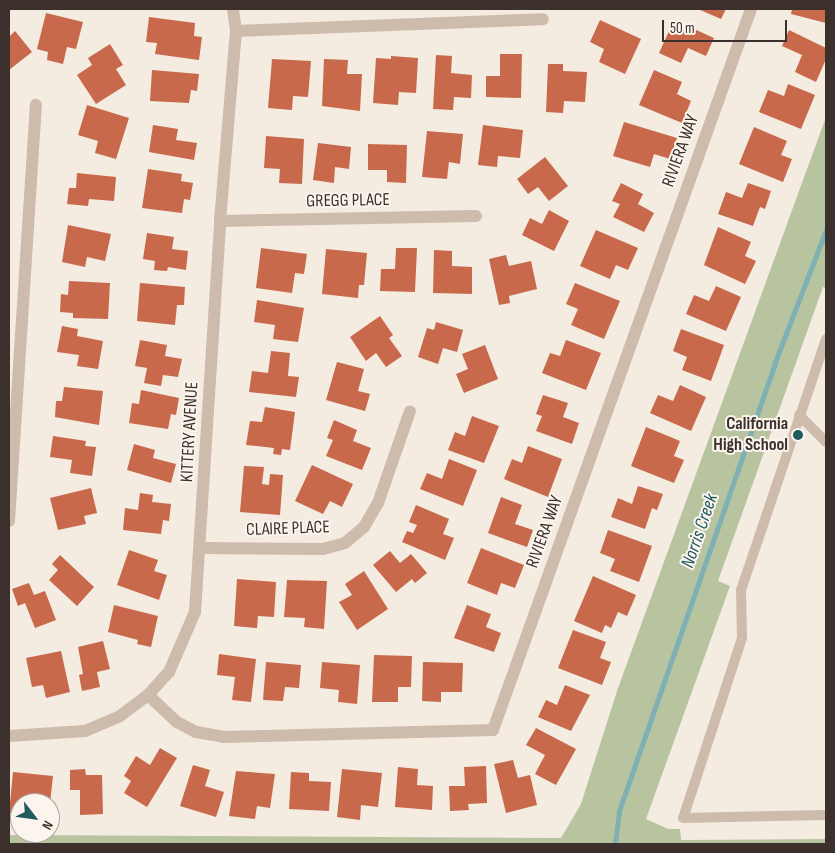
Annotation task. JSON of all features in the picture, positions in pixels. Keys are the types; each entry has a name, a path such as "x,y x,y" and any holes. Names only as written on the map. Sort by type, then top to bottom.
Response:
{"street":[{"name":"KITTERY AVENUE","path":"9,736 85,731 120,716 148,695 169,672 195,612 220,221 236,31 233,9"},
{"name":"RIVIERA WAY","path":"148,695 177,722 196,732 223,737 493,730 751,9"},
{"path":"236,31 543,19"},
{"path":"9,521 14,329 36,105"},
{"name":"GREGG PLACE","path":"220,221 476,216"},
{"name":"CLAIRE PLACE","path":"200,548 323,549 345,543 364,527 378,503 410,410"}],"lane":[{"path":"826,339 741,590 742,638 683,818 826,815"},
{"path":"799,415 826,442"}],"green space":[{"path":"826,117 826,288 823,287 718,581 730,586 646,819 668,829 680,829 681,840 826,839 826,844 9,844 9,835 10,843 60,843 60,835 561,838 581,804 617,691"}],"building":[{"path":"698,9 726,9 721,19"},
{"path":"792,9 826,9 826,23 791,14"},
{"path":"46,13 83,22 76,49 67,47 63,64 47,60 48,52 37,49"},
{"path":"149,17 195,23 194,36 202,37 199,60 155,54 157,43 146,42"},
{"path":"600,20 641,39 625,74 599,62 604,49 590,42"},
{"path":"674,20 714,38 706,56 688,48 681,63 659,53"},
{"path":"789,30 826,48 826,59 816,82 795,72 802,55 782,46"},
{"path":"15,31 32,52 9,70 9,37"},
{"path":"110,44 123,65 116,69 126,85 96,104 77,75 92,65 88,58"},
{"path":"500,54 522,54 521,98 486,97 486,76 500,76"},
{"path":"436,55 452,56 451,73 472,75 471,98 454,97 453,110 433,109"},
{"path":"391,56 418,58 416,93 399,92 398,105 373,103 376,58 391,59"},
{"path":"272,59 311,61 308,97 293,96 292,110 268,108"},
{"path":"324,59 348,60 347,74 362,74 360,111 322,106"},
{"path":"548,64 563,64 563,71 587,72 585,102 564,101 563,113 546,112"},
{"path":"152,70 199,74 197,91 191,90 189,103 150,101"},
{"path":"654,70 682,82 677,94 691,101 682,123 639,105"},
{"path":"788,84 815,95 801,129 759,112 768,90 784,96"},
{"path":"87,105 129,118 116,159 95,153 98,141 78,135"},
{"path":"624,122 677,138 670,159 654,154 650,167 613,156"},
{"path":"153,125 178,129 176,140 197,143 194,160 149,152"},
{"path":"483,125 523,130 520,158 498,156 497,167 478,165"},
{"path":"754,127 787,141 781,155 792,159 783,182 739,164"},
{"path":"427,131 463,134 460,164 449,162 447,179 422,177"},
{"path":"266,136 304,139 302,184 279,183 280,169 264,168"},
{"path":"318,143 351,147 349,169 335,167 334,183 313,180"},
{"path":"368,144 407,145 406,183 387,182 387,170 368,170"},
{"path":"545,157 568,186 549,201 538,187 528,194 517,179"},
{"path":"148,169 182,174 181,181 193,183 190,200 184,199 182,213 142,208"},
{"path":"77,173 116,177 114,201 89,199 88,206 67,204 69,188 76,188"},
{"path":"621,183 643,194 638,204 654,213 644,232 613,217 620,204 612,201"},
{"path":"748,183 771,191 765,209 760,207 753,226 718,214 726,192 742,198"},
{"path":"549,210 569,221 554,251 522,235 530,218 542,224"},
{"path":"68,225 111,234 105,261 87,257 85,267 62,262"},
{"path":"718,227 751,242 745,256 756,261 745,284 704,265"},
{"path":"596,230 638,248 628,270 616,265 610,279 580,266"},
{"path":"147,233 174,237 172,249 188,251 186,270 168,267 167,271 154,270 155,261 143,259"},
{"path":"261,248 307,254 304,274 295,273 292,293 256,288"},
{"path":"396,248 417,248 415,292 380,291 381,269 395,269"},
{"path":"326,249 367,253 364,285 359,285 358,298 322,294"},
{"path":"434,250 452,251 452,266 472,267 472,294 433,293"},
{"path":"506,255 509,266 531,261 537,289 509,296 510,303 499,305 489,259"},
{"path":"69,281 110,283 108,319 73,318 73,313 60,312 61,294 68,295"},
{"path":"140,283 185,287 184,305 177,305 175,325 137,321"},
{"path":"575,283 620,301 604,339 571,325 578,309 566,304"},
{"path":"716,286 741,297 726,331 686,314 694,295 709,301"},
{"path":"257,300 304,308 298,342 273,339 275,325 254,322"},
{"path":"380,316 393,335 389,338 402,356 386,367 376,353 366,361 350,337"},
{"path":"436,322 463,330 457,352 443,348 438,364 418,357 427,328 434,330"},
{"path":"62,326 78,329 77,336 103,341 98,369 77,366 79,355 57,352"},
{"path":"681,329 724,345 711,381 682,370 687,357 673,351"},
{"path":"140,340 167,345 165,356 182,359 178,377 163,375 161,386 144,383 147,368 135,366"},
{"path":"566,340 601,353 586,390 542,373 550,353 560,356"},
{"path":"485,345 498,379 464,393 456,374 468,369 462,354"},
{"path":"271,351 290,353 288,376 299,377 296,397 249,392 252,371 268,373"},
{"path":"337,362 364,369 358,391 370,394 365,411 326,400"},
{"path":"680,385 706,397 691,431 650,413 658,395 673,401"},
{"path":"64,387 103,391 99,425 55,417 56,401 62,401"},
{"path":"141,390 179,398 176,415 171,414 168,429 129,423 132,403 139,404"},
{"path":"543,395 568,403 563,417 579,423 572,444 536,431 542,416 536,414"},
{"path":"265,407 295,412 290,450 282,449 281,455 273,454 274,448 246,445 250,421 262,422"},
{"path":"472,416 499,426 484,463 448,450 455,432 465,436"},
{"path":"334,420 357,430 353,441 371,448 362,470 326,456 333,440 327,438"},
{"path":"646,427 680,441 674,456 684,460 674,483 631,466"},
{"path":"53,436 86,441 85,446 96,447 92,476 70,473 72,460 50,457"},
{"path":"134,444 155,450 153,458 176,464 171,483 127,470"},
{"path":"528,446 562,459 548,497 504,479 512,459 522,463"},
{"path":"449,459 477,470 463,506 420,489 427,473 442,479"},
{"path":"312,465 353,484 342,507 330,501 323,514 295,501"},
{"path":"244,466 264,467 262,484 269,485 270,474 283,475 280,515 240,512"},
{"path":"638,486 663,494 657,510 652,508 645,529 611,517 618,498 632,504"},
{"path":"91,488 97,513 84,516 86,524 58,530 50,498"},
{"path":"140,493 153,495 152,502 171,504 169,521 163,520 161,534 123,530 125,508 138,510"},
{"path":"501,497 522,505 515,524 533,530 527,547 488,533"},
{"path":"416,505 449,519 443,534 454,538 445,560 402,542 407,531 413,533 417,525 409,522"},
{"path":"608,530 652,546 639,582 610,571 615,559 600,553"},
{"path":"481,548 524,565 515,588 501,583 497,595 467,583"},
{"path":"129,550 158,560 154,571 167,575 159,600 117,585"},
{"path":"390,551 400,563 411,554 427,573 415,583 412,579 396,592 373,565"},
{"path":"60,555 94,587 77,606 49,580 58,570 52,564"},
{"path":"364,571 388,609 357,630 339,602 352,595 345,584"},
{"path":"593,576 636,595 627,616 618,612 611,628 605,625 602,633 574,621"},
{"path":"237,579 276,582 274,617 258,616 257,628 234,626"},
{"path":"287,580 327,581 324,629 304,627 305,618 284,617"},
{"path":"29,583 34,595 45,591 56,620 35,628 25,603 18,606 12,589"},
{"path":"114,605 158,616 151,647 137,644 138,640 108,632"},
{"path":"467,605 491,614 486,627 501,633 494,652 454,638"},
{"path":"573,630 606,642 600,658 611,662 602,685 558,668"},
{"path":"103,641 110,669 97,672 100,687 82,691 79,675 83,674 78,647"},
{"path":"61,651 70,692 46,698 43,685 32,687 26,658"},
{"path":"219,654 256,659 251,702 232,700 235,677 217,675"},
{"path":"374,655 412,656 411,687 398,687 398,702 372,702"},
{"path":"266,662 301,665 299,688 285,687 283,701 263,700"},
{"path":"322,662 360,665 357,704 338,702 339,690 320,688"},
{"path":"423,662 463,663 462,692 441,692 441,702 422,701"},
{"path":"565,685 590,695 571,731 538,717 546,700 557,705"},
{"path":"536,728 576,749 556,785 535,774 545,755 526,745"},
{"path":"160,748 177,758 147,807 124,793 131,781 124,776 136,756 150,765"},
{"path":"513,760 518,778 530,775 537,805 506,813 494,764"},
{"path":"193,765 210,770 205,786 224,792 216,817 180,806"},
{"path":"486,766 487,803 468,804 469,810 450,811 449,786 465,786 464,767"},
{"path":"398,767 418,769 417,785 433,786 432,810 395,807"},
{"path":"85,769 86,775 102,775 103,814 80,815 80,790 70,790 70,770"},
{"path":"342,769 382,773 378,807 361,805 360,820 337,817"},
{"path":"236,771 275,774 270,808 257,806 255,819 229,816"},
{"path":"13,772 53,776 51,793 11,793"},
{"path":"291,772 309,773 309,781 331,782 329,811 289,809"}],"waterway":[{"name":"Norris Creek","path":"615,844 619,811 775,362 826,230"}],"place":[{"name":"California High School","path":"798,435"}]}
